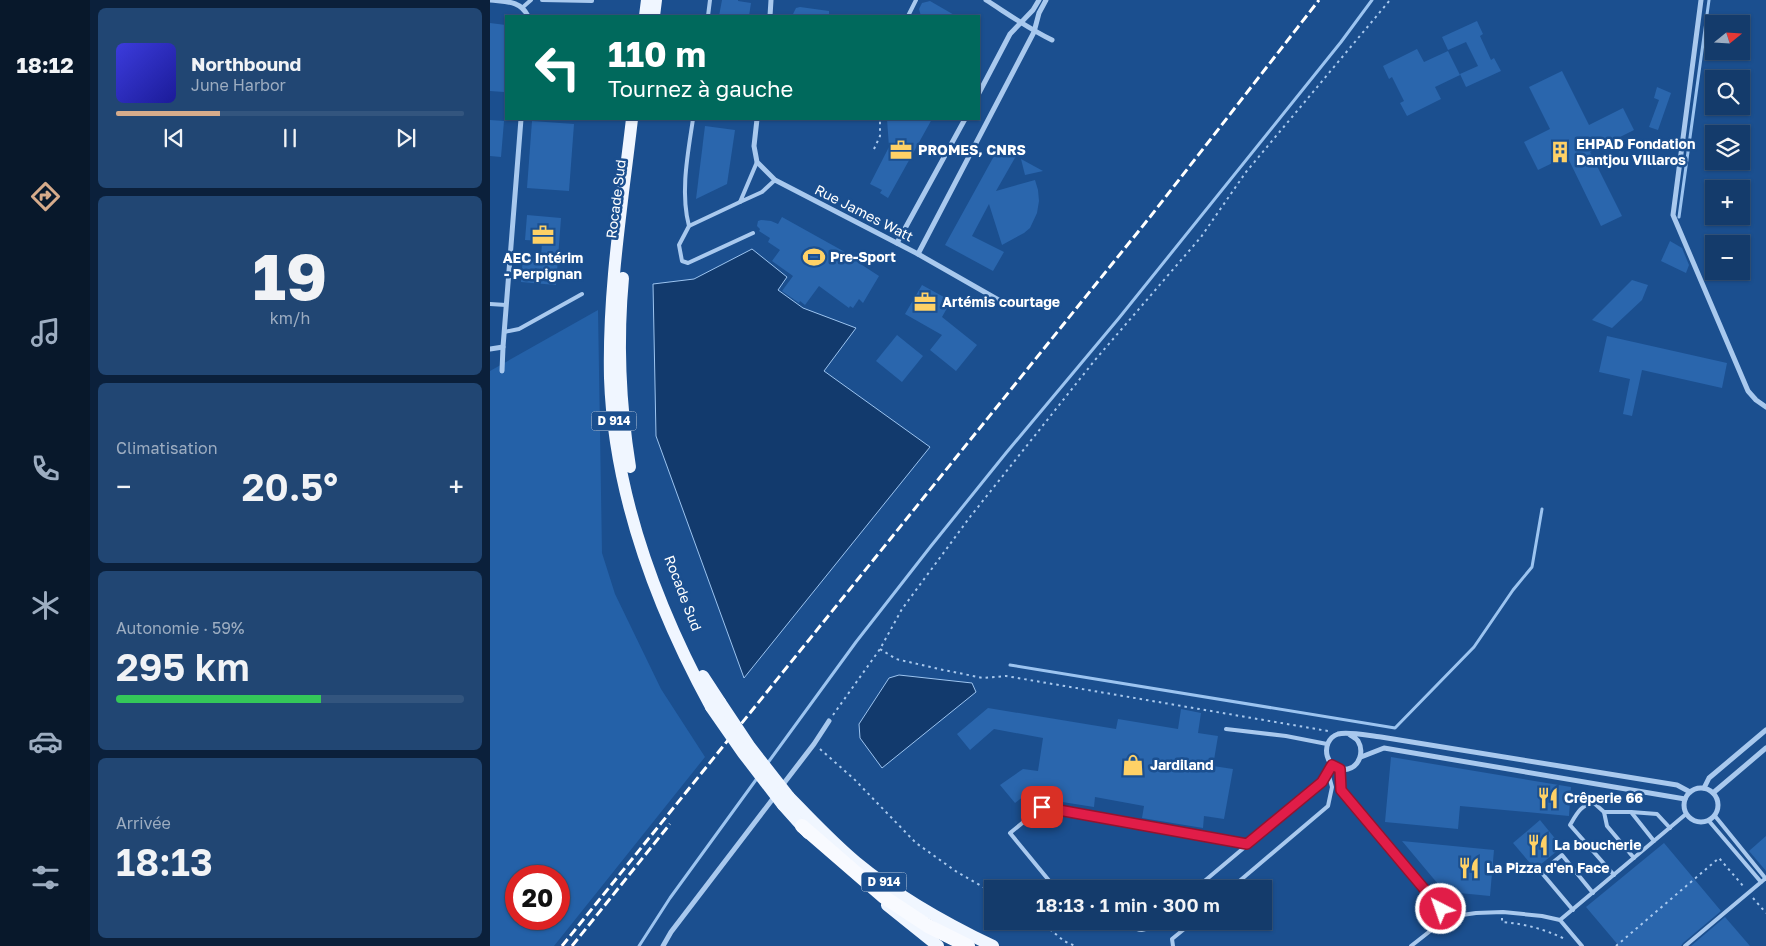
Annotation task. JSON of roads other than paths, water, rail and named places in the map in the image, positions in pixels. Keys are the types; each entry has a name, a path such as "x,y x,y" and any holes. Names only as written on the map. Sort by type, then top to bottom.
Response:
{"highway":[{"name":"D 914","path":"802,826 884,897 928,926 968,946"}],"main road":[{"path":"645,15 647,0"},
{"path":"654,15 656,0"},
{"name":"Rocade Sud","path":"632,120 612,301 610,378 614,429 624,483 650,576 671,628 743,753 786,801 856,862 915,904 949,925 993,946"},
{"name":"Rocade Sud","path":"641,120 620,304 620,378 623,428 630,472 657,573 678,626 715,704"},
{"name":"Rocade Sud","path":"786,801 802,826 852,878 938,946"}],"street":[{"path":"492,0 513,2 523,7 527,15"},
{"path":"770,15 772,0"},
{"path":"986,0 1034,32 1052,40"},
{"path":"980,91 1010,34 1023,23 1039,0"},
{"path":"918,254 1034,32 1039,13 1046,0"},
{"path":"1701,0 1673,215 1748,391 1766,407"},
{"path":"502,371 521,120"},
{"path":"757,120 754,146 757,162"},
{"path":"897,244 964,120"},
{"name":"Rue James Watt","path":"757,162 775,180 918,254 1002,302"},
{"path":"490,349 503,347"},
{"path":"663,946 671,932 814,744 829,721"},
{"path":"1704,788 1710,778 1766,730"},
{"path":"1349,734 1357,740 1361,750 1361,757 1356,765 1349,769 1340,769 1332,765 1326,755 1327,744 1332,737 1340,733 1381,737 1677,785 1690,792"},
{"path":"1361,757 1384,748 1685,799"},
{"path":"1713,793 1766,748"},
{"path":"1696,788 1704,788 1713,793 1718,800 1718,808 1715,816 1709,821 1696,822 1686,814 1684,807 1685,799 1696,788"}],"lane":[{"path":"523,7 531,0"},
{"path":"542,0 592,0"},
{"path":"708,15 710,0"},
{"path":"908,15 916,0"},
{"path":"689,226 685,212 687,168 693,120"},
{"path":"740,202 757,162"},
{"path":"753,233 688,263 682,261 679,245 689,226 762,192 775,180"},
{"path":"504,332 519,329 582,294"},
{"path":"490,304 506,305"},
{"path":"1226,729 1286,736 1327,744"},
{"path":"1205,880 1322,782 1332,765"},
{"path":"1340,769 1341,790 1448,917"},
{"path":"1241,880 1328,806 1332,787 1328,772"},
{"path":"1614,875 1570,825 1580,809 1587,804 1594,803 1604,812 1607,826 1634,858"},
{"path":"1048,880 1010,834 1042,807 1247,844"},
{"path":"1604,812 1657,814 1670,828"},
{"path":"1631,812 1654,841"},
{"path":"1560,920 1686,814"},
{"path":"1684,946 1766,878 1715,816"},
{"path":"1709,821 1761,882"},
{"path":"1573,910 1541,872 1562,855 1593,893"},
{"path":"1411,946 1448,917 1476,912 1503,912 1560,920 1582,946"},
{"path":"1173,946 1172,939 1183,930"}],"waterway":[{"path":"767,764 856,642 931,546 1119,318 1341,42 1372,0"},
{"path":"1679,217 1709,0"},
{"path":"1010,665 1395,728 1474,647 1513,590 1532,567 1542,509"},
{"path":"639,946 670,898 758,777"}],"railway":[{"path":"562,946 1150,217 1319,0"},
{"path":"572,946 670,824"}],"place":[{"name":"PROMES, CNRS","path":"901,150"},
{"name":"EHPAD Fondation Dantjou VIllaros","path":"1560,152"},
{"name":"AEC Intérim - Perpignan","path":"543,235"},
{"name":"Pre-Sport","path":"814,257"},
{"name":"Artémis courtage","path":"925,302"},
{"name":"Jardiland","path":"1133,765"},
{"name":"Crêperie 66","path":"1548,798"},
{"name":"La boucherie","path":"1538,845"},
{"name":"La Pizza d'en Face","path":"1469,868"}]}
